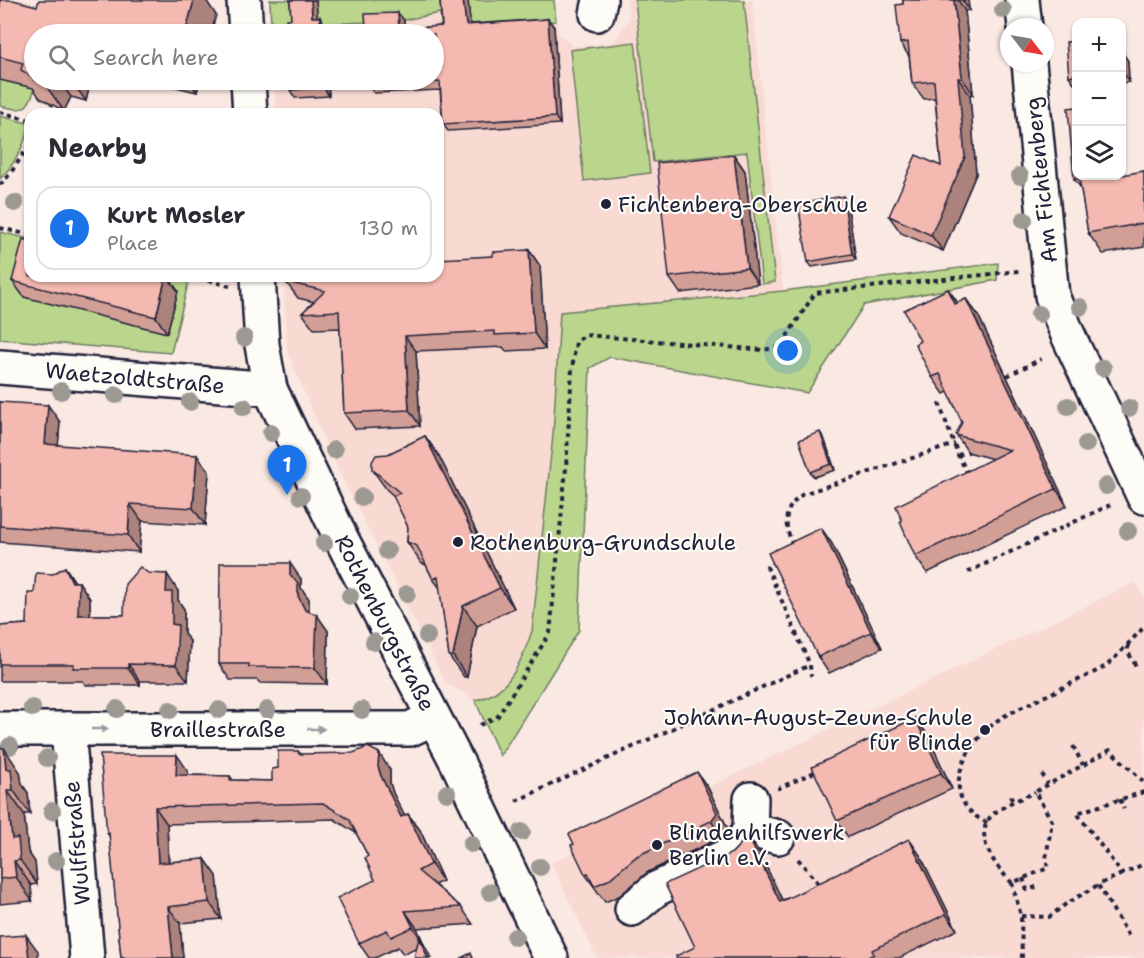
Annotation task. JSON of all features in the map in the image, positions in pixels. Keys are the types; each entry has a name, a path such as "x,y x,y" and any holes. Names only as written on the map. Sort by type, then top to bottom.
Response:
{"street":[{"path":"244,0 245,24"},
{"path":"1022,0 1024,18"},
{"name":"Am Fichtenberg","path":"1030,72 1052,297 1144,496"},
{"path":"249,90 250,108"},
{"name":"Rothenburgstraße","path":"247,282 270,389 317,490 458,764 551,958"},
{"name":"Waetzoldtstraße","path":"0,367 270,389"},
{"name":"Braillestraße","path":"0,729 410,729 433,718"},
{"name":"Wulffstraße","path":"68,729 87,958"},
{"path":"632,909 656,889 735,852 760,822"}],"path":[{"path":"50,108 52,104"},
{"path":"0,112 24,118"},
{"path":"0,185 24,153"},
{"path":"0,228 24,234"},
{"path":"480,725 498,716 550,633 576,342 585,335 763,350 780,347 815,293 1019,271"},
{"path":"1007,376 1041,359"},
{"path":"939,403 958,455 971,480"},
{"path":"797,552 785,522 793,502 803,494 955,444"},
{"path":"958,455 972,450"},
{"path":"968,572 1110,505"},
{"path":"777,562 767,567 810,665 811,676"},
{"path":"987,823 972,814 963,802 959,791 958,779 961,766 976,741 1005,715 1101,669 1144,627"},
{"path":"1128,644 1128,652 1137,668"},
{"path":"516,801 810,665"},
{"path":"1073,746 1083,765"},
{"path":"1022,958 1020,916 1012,883 1001,872 986,847 984,837 987,823 996,812 1110,750 1144,782"},
{"path":"821,770 779,788 760,822 824,889"},
{"path":"1042,774 1047,784"},
{"path":"1012,883 1047,868 1046,858 1052,821 1035,792"},
{"path":"1122,874 1077,813 1144,792"},
{"path":"1010,796 1014,803"},
{"path":"1120,799 1124,809"},
{"path":"1020,916 1049,917 1066,903 1098,885 1144,864"},
{"path":"1023,878 1027,890 1039,886"},
{"path":"1098,885 1130,938"}],"shaded area":[{"name":"Fichtenberg-Oberschule","path":"627,0 752,0 783,291 560,312 553,435 532,631 524,654 499,691 486,698 475,700 445,682 330,453 287,351 283,282 444,282 444,108 276,108 275,90 444,90 444,33 556,21 558,34 574,47 614,42 629,19"},
{"name":"Fichtenberg-Oberschule","path":"440,13 441,24 328,24 404,20"},
{"name":"Johann-August-Zeune-Schule für Blinde","path":"1136,582 1144,598 1144,958 597,958 551,863"}],"green space":[{"path":"270,0 554,0 556,21 444,33 440,13 404,20 271,24"},
{"path":"635,0 744,0 775,282 762,284 747,152 653,162"},
{"path":"635,42 650,173 584,181 570,50"},
{"path":"0,80 24,85 24,90 34,90 30,102 23,108 0,106"},
{"path":"0,116 24,122 24,141 10,168 0,179"},
{"path":"0,232 24,238 24,282 27,282 24,297 108,282 187,282 188,284 171,353 0,339"},
{"path":"998,263 997,280 864,305 807,393 610,357 590,368 579,630 500,756 475,700 487,697 505,684 519,664 532,631 553,435 560,312 783,291"}],"building":[{"path":"0,0 13,0 37,6 39,0 194,0 188,24 24,24 24,72 21,70 23,63 0,57"},
{"path":"290,0 311,0 312,17 320,17 320,24 286,24 286,19 291,19"},
{"path":"440,0 463,0 466,25 548,19 555,117 444,124 444,108 442,108 444,24 442,24"},
{"path":"903,0 954,0 962,78 958,78 965,157 931,235 889,216 916,155 941,166 934,81 912,83 908,42 900,43 896,5 903,4"},
{"path":"398,13 399,24 366,24 365,14"},
{"path":"1072,41 1072,76 1069,76 1066,42"},
{"path":"1068,108 1072,108 1072,155"},
{"path":"734,155 747,268 669,277 657,163"},
{"path":"1144,171 1144,223 1088,233 1079,180 1126,180 1126,174"},
{"path":"843,196 852,254 808,262 798,204"},
{"path":"23,239 24,282 165,282 156,317 12,281"},
{"path":"529,250 534,333 495,335 495,331 405,336 409,410 344,413 339,311 302,313 325,291 286,282 444,282 444,259 493,256 493,252"},
{"path":"948,289 955,304 966,299 1056,489 915,556 900,522 902,521 896,506 1010,450 956,435 962,422 940,374 932,377 915,344 920,341 904,310"},
{"path":"0,402 48,405 45,444 197,455 193,508 130,504 128,535 0,526"},
{"path":"820,432 831,464 810,472 799,440"},
{"path":"425,436 500,588 463,606 453,656 449,656 438,577 433,579 417,546 407,542 408,527 393,496 400,493 372,469 372,462 376,455 388,454"},
{"path":"821,528 871,632 818,657 768,553"},
{"path":"220,563 290,563 290,575 298,583 298,596 305,610 317,615 315,668 219,664"},
{"path":"65,567 72,582 79,582 78,615 124,615 125,584 140,567 148,573 167,574 166,592 172,592 172,624 178,625 176,665 128,664 128,668 73,668 74,664 0,664 0,626 27,624 28,593 34,593 36,573 53,574"},
{"path":"915,718 941,773 837,821 812,767"},
{"path":"368,747 379,753 378,767 381,776 401,817 408,814 431,864 418,871 461,907 405,911 413,927 391,937 387,930 359,943 337,898 375,880 365,858 368,856 349,819 323,803 155,807 158,863 205,859 209,902 168,907 173,958 121,957 100,755 177,755 176,775 230,776 230,780 272,781 272,769 278,768 278,751 298,751 299,754 353,753"},
{"path":"0,748 4,748 6,769 11,769 13,790 7,790 12,839 18,838 20,860 14,861 16,877 0,879"},
{"path":"697,772 717,813 711,821 637,856 608,880 594,886 588,873 585,874 571,845 574,844 569,834"},
{"path":"748,836 780,902 909,839 946,914 872,950 874,954 866,958 677,958 676,956 695,947 665,884 732,853"},
{"path":"26,935 29,958 0,958 0,937"},
{"path":"419,938 428,958 414,958"},
{"path":"471,953 473,958 461,958"}],"place":[{"name":"Fichtenberg-Oberschule","path":"606,204"},
{"name":"Kurt Mosler","path":"287,495"},
{"name":"Rothenburg-Grundschule","path":"458,542"},
{"name":"Johann-August-Zeune-Schule für Blinde","path":"985,730"},
{"name":"Blindenhilfswerk Berlin e.V.","path":"657,845"}]}
